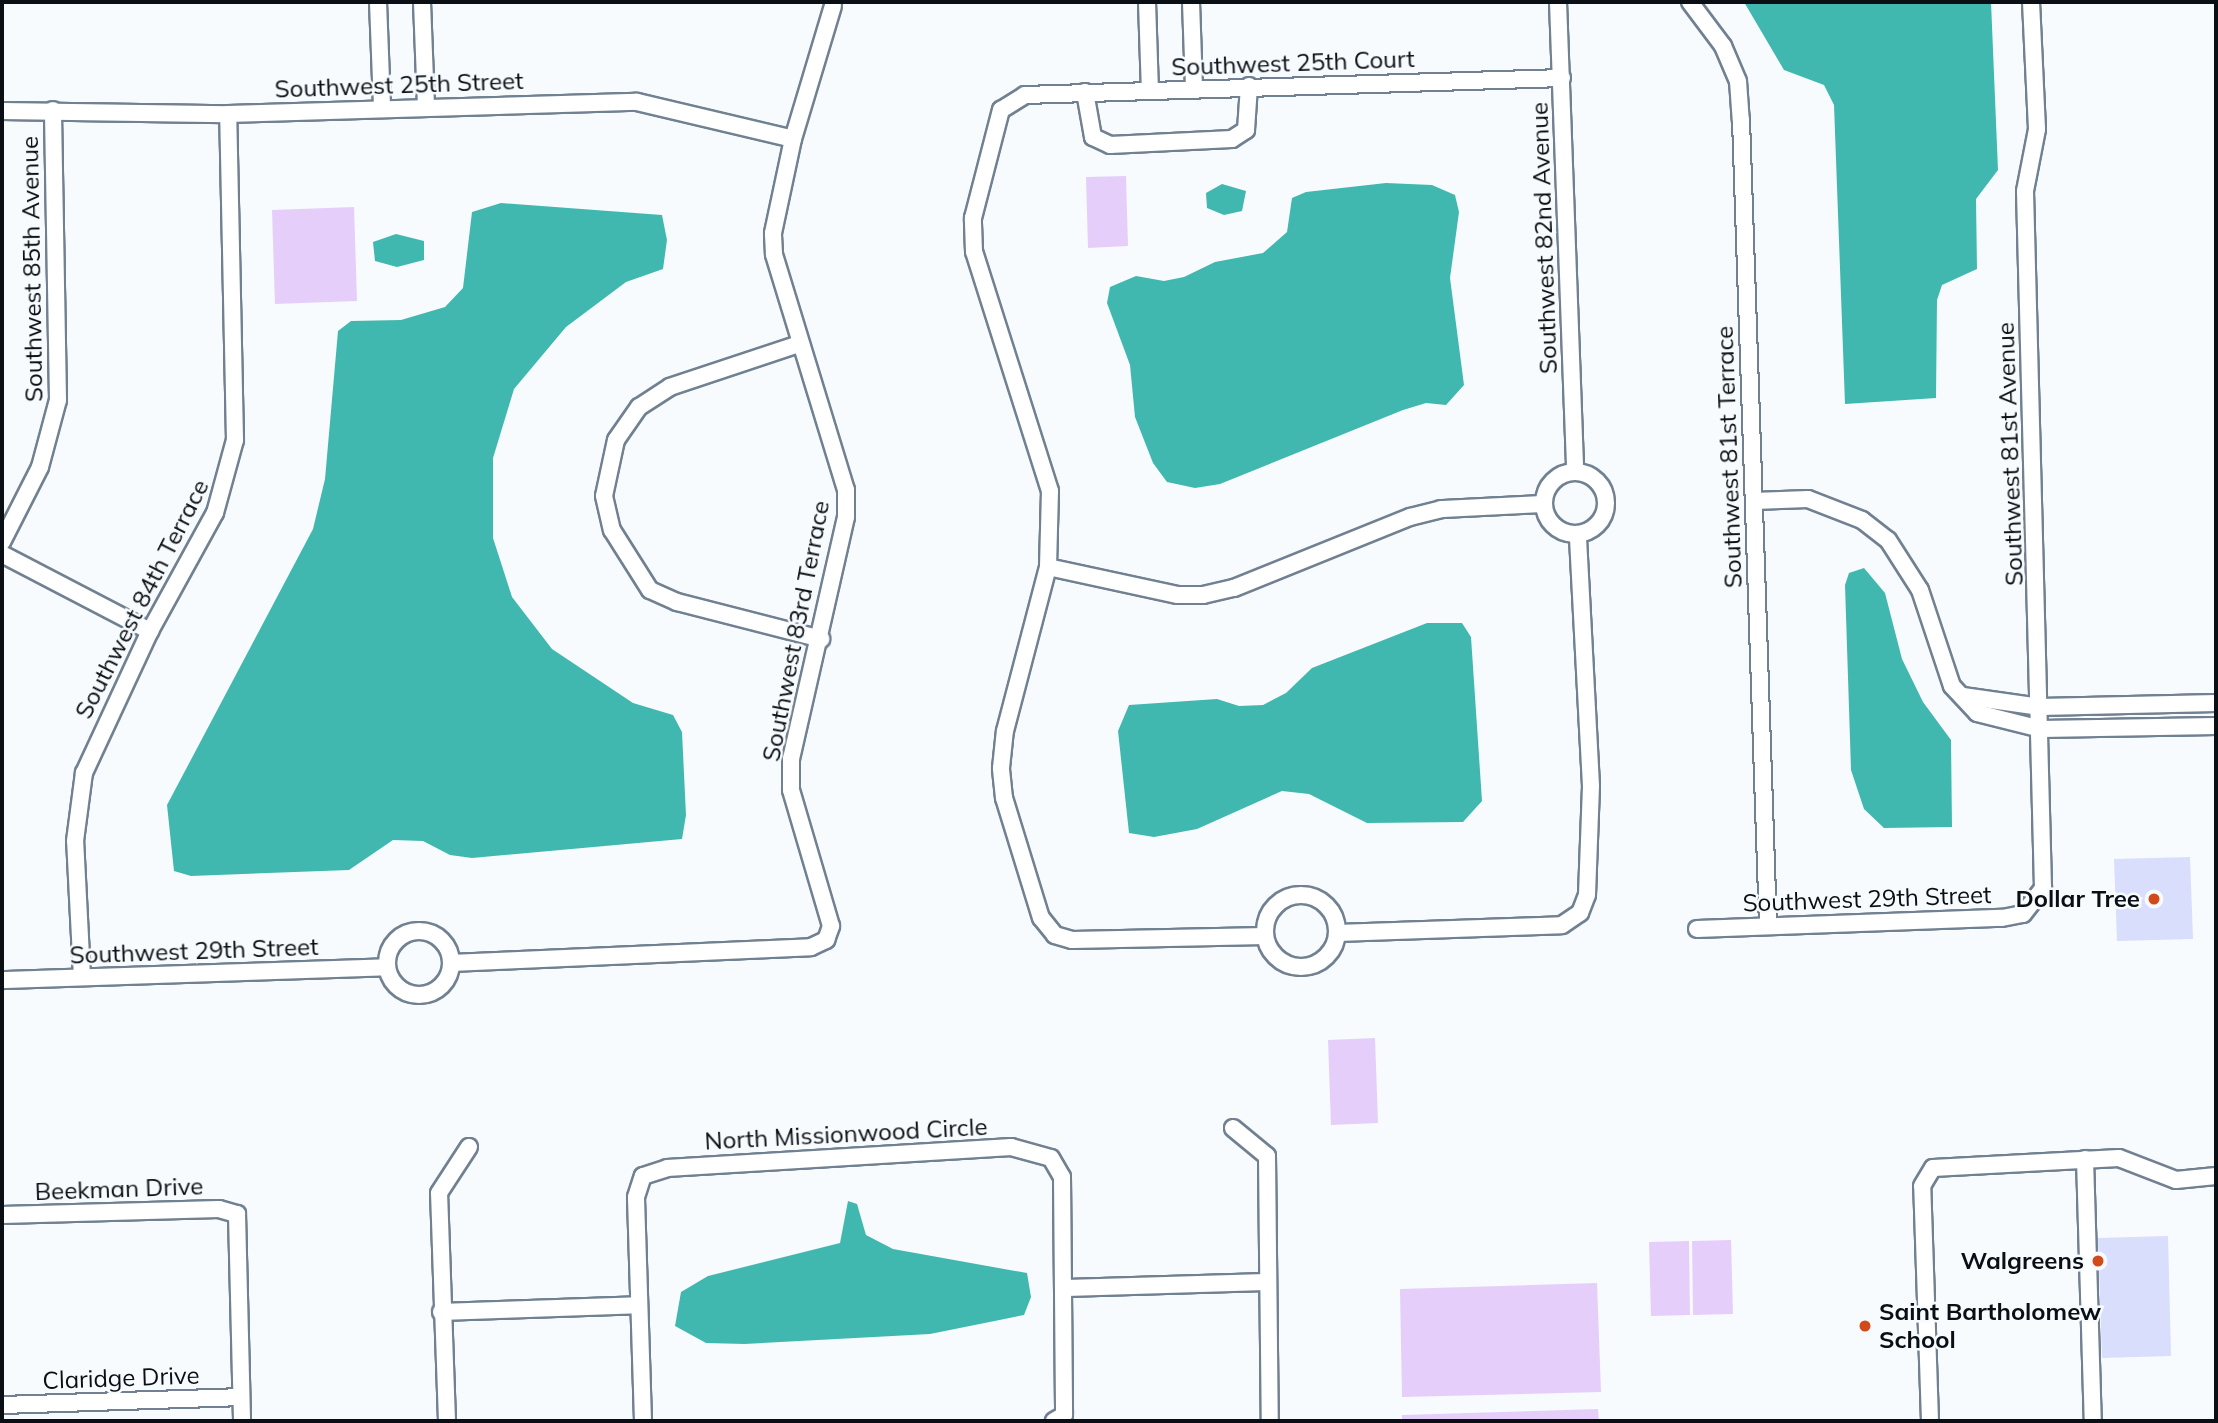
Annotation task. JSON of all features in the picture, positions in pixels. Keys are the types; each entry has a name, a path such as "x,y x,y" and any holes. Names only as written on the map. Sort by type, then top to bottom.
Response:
{"street":[{"path":"378,2 382,108"},
{"path":"422,2 426,106"},
{"path":"1147,2 1150,91"},
{"path":"1191,2 1194,89"},
{"name":"Southwest 82nd Avenue","path":"1558,2 1575,472"},
{"name":"Southwest 81st Terrace","path":"1690,2 1723,46 1738,81 1768,925"},
{"name":"Southwest 81st Avenue","path":"2031,2 2037,129 2025,191 2045,874 2034,903"},
{"name":"Southwest 83rd Terrace","path":"451,963 811,947 825,940 831,926 791,790 791,759 821,639 846,517 846,490 799,344 774,254 793,139 833,6"},
{"name":"Southwest 25th Court","path":"1048,567 1050,491 974,252 973,218 1001,110 1025,95 1562,78"},
{"path":"1085,92 1093,137 1110,145 1232,139 1247,130 1248,86"},
{"name":"Southwest 25th Street","path":"2,111 228,114 426,106 637,102 793,139"},
{"name":"Southwest 85th Avenue","path":"2,542 40,467 58,400 53,110"},
{"name":"Southwest 84th Terrace","path":"82,977 75,841 83,773 150,631 215,513 236,440 228,114"},
{"path":"799,344 670,387 639,407 616,440 604,496 611,530 650,590 677,602 821,639"},
{"path":"1575,472 1595,479 1605,497 1597,526 1578,534 1558,530 1544,504 1549,486 1575,472"},
{"path":"1754,501 1808,499 1862,520 1888,540 1920,590 1940,661 1977,713 2040,729 2216,726"},
{"path":"1265,936 1072,940 1055,935 1041,918 1004,798 1001,768 1005,732 1048,567 1178,596 1203,595 1234,588 1410,517 1441,509 1544,504"},
{"path":"1337,933 1562,925 1580,913 1587,895 1591,786 1578,534"},
{"path":"2,554 150,631"},
{"path":"1963,696 2040,707 2216,703"},
{"path":"1300,895 1322,902 1337,933 1329,955 1297,967 1275,957 1265,936 1278,904 1300,895"},
{"name":"Southwest 29th Street","path":"1697,929 2002,918 2023,914 2034,903"},
{"path":"417,931 437,937 451,963 444,983 426,995 405,992 387,967 398,939 417,931"},
{"name":"Southwest 29th Street","path":"2,980 387,967"},
{"path":"1233,1128 1267,1156 1266,1282 1270,1421"},
{"path":"447,1421 441,1312 439,1193 469,1147"},
{"name":"North Missionwood Circle","path":"637,1305 636,1197 643,1176 667,1168 1011,1147 1051,1158 1062,1177 1066,1288"},
{"path":"1930,1421 1922,1186 1933,1168 2119,1158 2176,1180 2216,1176"},
{"path":"2085,1159 2093,1421"},
{"name":"Beekman Drive","path":"2,1215 219,1209 237,1214 241,1397"},
{"path":"1059,1418 1066,1288 1266,1282"},
{"path":"441,1312 637,1305 643,1421"},
{"path":"241,1397 242,1421"},
{"name":"Claridge Drive","path":"2,1405 241,1397"}],"shaded area":[{"path":"1126,176 1128,246 1088,248 1086,177"},
{"path":"354,207 357,301 275,304 272,210"},
{"path":"1375,1038 1378,1123 1331,1125 1328,1040"},
{"path":"1731,1240 1733,1314 1693,1315 1692,1241"},
{"path":"1689,1241 1690,1315 1651,1316 1649,1242"},
{"path":"1597,1283 1601,1392 1402,1397 1400,1289"},
{"path":"1598,1409 1599,1421 1402,1421 1402,1415"}],"water":[{"path":"1744,2 1991,2 1998,170 1976,199 1977,269 1942,285 1937,300 1936,398 1845,404 1834,105 1824,85 1784,70"},
{"path":"1386,183 1432,185 1455,195 1459,212 1450,278 1464,385 1446,405 1426,403 1403,410 1220,484 1195,488 1167,482 1153,463 1135,417 1130,365 1107,303 1110,287 1136,276 1164,281 1184,277 1215,262 1263,253 1287,232 1292,198 1306,192"},
{"path":"1222,184 1246,191 1242,211 1224,215 1207,208 1206,193"},
{"path":"501,203 662,215 667,240 663,269 626,282 566,327 514,389 493,458 493,538 512,597 552,649 633,703 673,715 682,732 686,815 682,839 472,858 450,855 423,841 393,840 349,870 191,876 174,871 167,805 313,529 325,479 338,331 351,321 401,320 445,307 463,288 472,212"},
{"path":"396,234 424,241 424,260 397,267 375,261 373,242"},
{"path":"1864,568 1885,593 1902,659 1923,702 1951,740 1952,827 1884,828 1864,809 1851,770 1845,585 1849,573"},
{"path":"1427,623 1462,623 1471,637 1482,801 1463,822 1367,823 1309,794 1282,791 1197,829 1154,837 1129,833 1118,731 1129,705 1217,699 1239,706 1263,705 1286,693 1312,668"},
{"path":"848,1201 857,1204 866,1235 893,1249 1027,1273 1031,1297 1024,1315 930,1334 744,1344 706,1343 675,1326 681,1292 708,1276 840,1243"}],"building":[{"name":"Dollar Tree","path":"2190,857 2193,939 2117,941 2114,859"},
{"name":"Walgreens","path":"2168,1236 2171,1356 2102,1358 2098,1238"}],"place":[{"name":"Dollar Tree","path":"2154,899"},
{"name":"Walgreens","path":"2098,1261"},
{"name":"Saint Bartholomew School","path":"1865,1326"}]}
